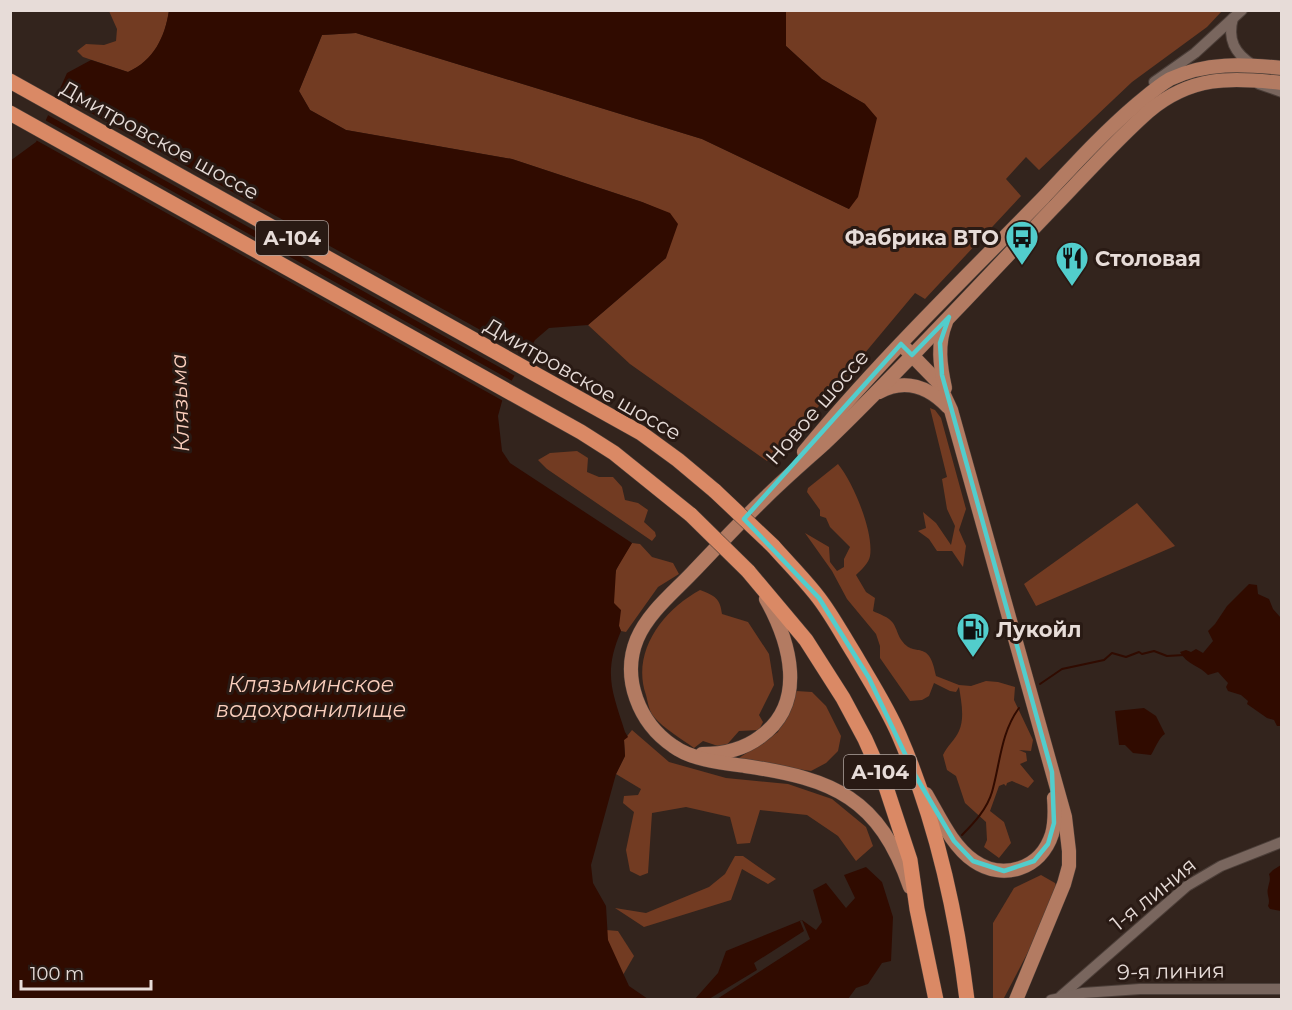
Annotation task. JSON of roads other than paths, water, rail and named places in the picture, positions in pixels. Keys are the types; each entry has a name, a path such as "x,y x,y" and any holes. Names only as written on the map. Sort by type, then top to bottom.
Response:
{"highway":[{"name":"Дмитровское шоссе","path":"15,83 641,433 716,490 773,546 819,598 850,647 898,733 931,823 949,897 967,999"},
{"name":"А-104","path":"10,113 552,415 614,453 691,515 750,574 806,640 843,698 865,739 885,784 910,860 917,909 936,999"}],"main road":[{"path":"1119,119 1160,85 1178,76 1217,65 1281,68"},
{"name":"Новое шоссе","path":"774,489 912,355 1129,129 1152,108 1176,93 1198,84 1220,80 1281,83"},
{"name":"Новое шоссе","path":"774,489 847,400 1119,119"},
{"path":"948,317 943,331 940,356 942,375 1068,835 1069,866 1065,884 1016,999"},
{"path":"901,344 938,382 951,410"},
{"path":"868,399 892,386 909,385 932,392 951,410"},
{"path":"774,489 646,621 631,656 631,675 639,708 654,729 674,747 689,754 716,762 774,770 832,787 856,802 876,821 895,849 917,909"},
{"path":"689,754 728,751 751,744 770,730 786,705 790,681 784,636 775,615 750,574"},
{"path":"915,775 939,817 963,852 982,866 1004,872 1016,870 1034,861 1048,844 1054,823 1052,772"}],"street":[{"name":"Новое шоссе","path":"1119,119 1145,90 1195,53 1242,10"},
{"path":"1234,15 1230,31 1232,43 1238,54 1253,65"},
{"path":"1244,80 1281,92"},
{"name":"1-я линия","path":"1056,998 1187,886 1221,866 1281,842"},
{"name":"9-я линия","path":"1056,998 1281,989"}],"water":[{"name":"Клязьминское водохранилище","path":"169,10 786,11 786,46 822,79 865,104 877,118 858,197 849,209 702,139 356,33 322,35 299,91 310,110 346,130 512,159 642,202 670,213 678,224 666,258 588,325 549,328 535,340 504,394 498,416 502,451 510,463 632,543 616,570 614,603 621,610 619,626 621,631 615,646 611,671 613,693 628,737 624,740 625,756 616,774 591,865 593,883 606,906 608,940 629,986 648,999 11,999 10,161 36,142 67,73 91,60 128,72 137,67 157,47 165,29"},
{"path":"1249,584 1257,585 1258,594 1269,599 1273,609 1281,618 1281,726 1277,726 1274,720 1267,718 1247,704 1248,701 1241,695 1228,691 1226,687 1228,683 1218,672 1208,675 1180,652 1186,650 1191,652 1196,649 1203,653 1213,641 1208,631 1227,606"},
{"path":"1144,708 1156,716 1165,734 1151,755 1133,753 1125,745 1119,745 1115,711"},
{"path":"1281,865 1281,911 1270,909 1268,906 1268,890 1269,874"},
{"path":"866,867 882,882 893,917 891,961 882,963 868,984 856,988 848,999 694,1000 718,973 726,951 802,920 816,930 822,922 813,890 826,883 846,908 855,898 844,875"}],"waterway":[{"path":"1040,684 1062,669 1104,660 1112,653 1126,657 1139,652 1142,654 1154,651 1167,656 1184,655"},
{"path":"962,835 980,815 990,798 1008,727 1019,708"}],"place":[{"name":"Фабрика ВТО","path":"1022,266"},
{"name":"Столовая","path":"1072,287"},
{"name":"Лукойл","path":"973,658"}],"water label":[{"name":"Клязьма","path":"180,403"}]}
